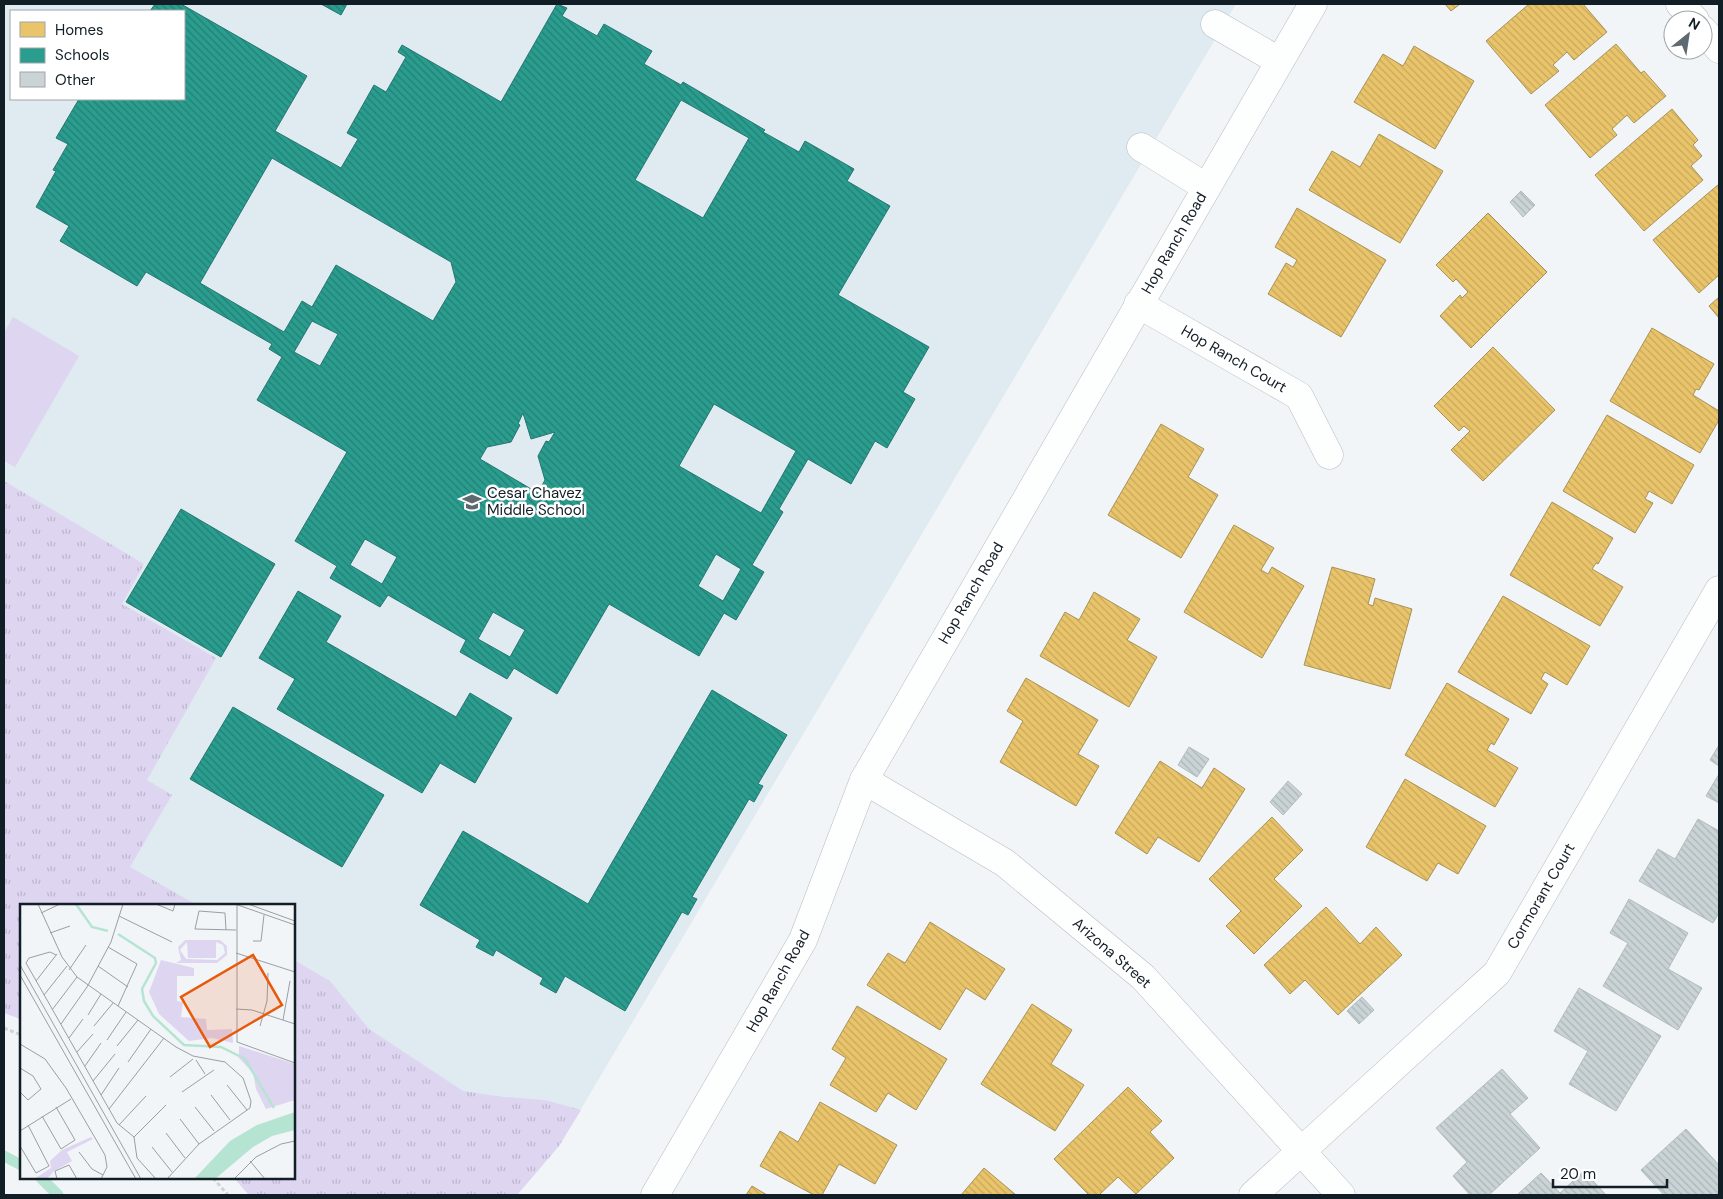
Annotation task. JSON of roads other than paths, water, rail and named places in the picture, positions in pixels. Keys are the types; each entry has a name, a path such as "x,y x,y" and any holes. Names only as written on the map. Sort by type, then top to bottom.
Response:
{"street":[{"name":"Hop Ranch Road","path":"655,1195 803,940 864,780 1313,4"},
{"path":"1214,24 1279,61"},
{"path":"1141,147 1206,187"},
{"name":"Hop Ranch Court","path":"1138,304 1299,396 1329,456"},
{"name":"Cormorant Court","path":"1253,1195 1497,972 1719,590"},
{"name":"Arizona Street","path":"864,780 1005,863 1143,977 1341,1195"}],"waterway":[{"path":"4,1156 20,1164"},
{"path":"42,1179 58,1195"}],"place":[{"name":"Cesar Chavez Middle School","path":"472,502"}]}
